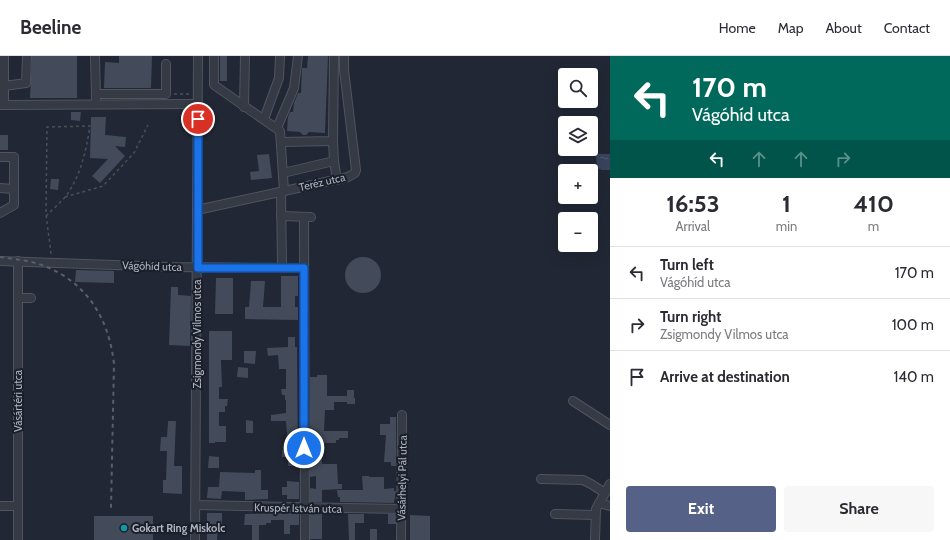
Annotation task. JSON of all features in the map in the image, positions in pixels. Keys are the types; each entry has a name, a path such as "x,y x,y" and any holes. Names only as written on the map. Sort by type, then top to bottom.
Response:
{"street":[{"path":"4,56 4,86 2,105 198,104"},
{"path":"4,86 26,83 27,56"},
{"path":"95,56 96,104"},
{"name":"Zsigmondy Vilmos utca","path":"195,540 198,268 198,56"},
{"path":"214,56 214,85 280,131 283,173 281,216 282,268"},
{"path":"244,107 245,56"},
{"path":"264,120 279,78 280,56"},
{"path":"277,128 294,88 298,56"},
{"path":"334,56 333,140 337,180"},
{"name":"Teréz utca","path":"197,210 337,180 355,173 356,170 344,70 344,56"},
{"path":"166,64 166,104"},
{"path":"96,94 166,94"},
{"path":"281,142 333,140"},
{"path":"0,157 14,157 14,205 0,213"},
{"path":"283,173 334,160"},
{"path":"0,188 14,189"},
{"path":"281,216 307,217 304,268 305,540"},
{"name":"Vágóhíd utca","path":"0,261 198,268 304,268"},
{"name":"Vásártéri utca","path":"18,261 18,540"},
{"path":"18,298 31,298"},
{"path":"573,401 610,425"},
{"name":"Vásárhelyi Pál utca","path":"401,540 402,415"},
{"path":"541,479 583,480 591,484 610,506"},
{"path":"595,540 595,515 610,484"},
{"name":"Kruspér István utca","path":"196,505 401,509"},
{"path":"0,506 18,506"},
{"path":"555,514 595,515"}],"path":[{"path":"166,94 198,94"},
{"path":"65,196 103,186 134,153 148,125"},
{"path":"46,216 65,196 80,172 86,151 90,126 47,127 46,216 51,263"}],"water":[{"path":"598,154 610,154 610,170 598,168 598,164 597,164 596,156 598,156"}],"building":[{"path":"32,56 77,56 77,98 30,98"},
{"path":"119,56 152,56 151,88 104,88 105,62 119,63"},
{"path":"220,56 227,56 227,81 220,81"},
{"path":"308,56 328,56 325,133 309,132 306,135 303,135 300,132 287,131 288,117 290,112 293,112 294,103 298,93 301,93 302,68 307,68"},
{"path":"71,112 81,112 80,121 71,120"},
{"path":"91,117 106,117 105,135 126,137 125,147 115,146 125,156 100,183 92,176 108,159 90,158"},
{"path":"0,135 8,135 8,150 0,150"},
{"path":"269,154 272,178 251,180 250,172 259,171 257,155"},
{"path":"51,179 59,179 58,190 50,189"},
{"path":"366,257 376,262 380,268 380,282 376,288 370,292 360,293 350,288 346,282 345,272 350,262 356,258"},
{"path":"76,270 114,271 114,283 75,282"},
{"path":"281,276 298,276 298,296 295,296 295,307 298,307 298,320 245,319 245,307 249,307 251,281 265,281 263,307 281,307"},
{"path":"216,278 233,278 233,314 215,314"},
{"path":"171,287 178,287 178,295 191,296 190,346 169,345"},
{"path":"209,331 232,331 232,360 221,360 222,387 219,387 219,399 228,399 227,406 225,406 225,412 219,412 219,426 226,426 226,442 209,443"},
{"path":"288,337 295,337 295,347 297,347 298,466 288,466 288,457 282,457 282,450 288,450 286,421 271,421 271,415 286,413 285,395 282,395 281,389 286,389 286,369 279,369 278,355 268,356 267,348 288,347"},
{"path":"244,351 256,351 255,364 244,363"},
{"path":"238,367 248,368 248,378 237,377"},
{"path":"317,375 327,375 327,396 347,396 347,390 354,390 355,404 347,404 347,402 334,402 334,410 325,410 324,431 348,431 348,438 339,438 339,440 336,440 336,443 319,443 320,455 322,455 322,464 337,464 338,484 342,484 342,489 322,490 322,502 310,502 310,488 316,489 316,476 310,477 310,377 317,377"},
{"path":"390,417 396,417 396,466 391,466 391,462 384,462 386,435 380,435 380,424 390,424"},
{"path":"246,420 253,421 253,433 246,433"},
{"path":"168,421 176,421 174,466 182,466 182,494 163,493 163,480 166,480 167,451 160,451 161,437 167,437"},
{"path":"209,456 219,457 219,468 208,468"},
{"path":"255,470 261,470 261,490 268,490 268,499 245,500 245,492 222,491 221,499 207,498 208,487 219,487 220,472 255,473"},
{"path":"362,476 384,477 384,489 394,488 394,491 396,491 394,503 340,502 340,497 338,497 337,490 363,490"},
{"path":"287,481 299,482 299,499 287,499 287,495 282,495 282,487 287,487"},
{"path":"207,513 222,513 222,526 218,526 217,540 207,540"},
{"path":"299,513 299,525 290,525 290,534 284,534 284,520 271,520 271,523 259,525 259,540 252,540 252,525 244,525 245,514"},
{"path":"310,514 322,514 322,539 310,539"},
{"path":"348,514 364,514 364,523 355,523 355,540 349,540"},
{"path":"388,514 396,514 396,524 388,524"},
{"path":"410,515 430,516 430,540 410,540"},
{"name":"Gokart Ring Miskolc","path":"94,516 153,516 153,540 94,540"},
{"path":"370,529 377,529 377,540 370,540"}],"railway":[{"path":"0,257 39,264 56,271 70,280 92,303 107,331 114,364 111,508"}],"place":[{"name":"Gokart Ring Miskolc","path":"124,528"}],"route":[{"path":"198,119 198,268 304,268 304,448"}]}
